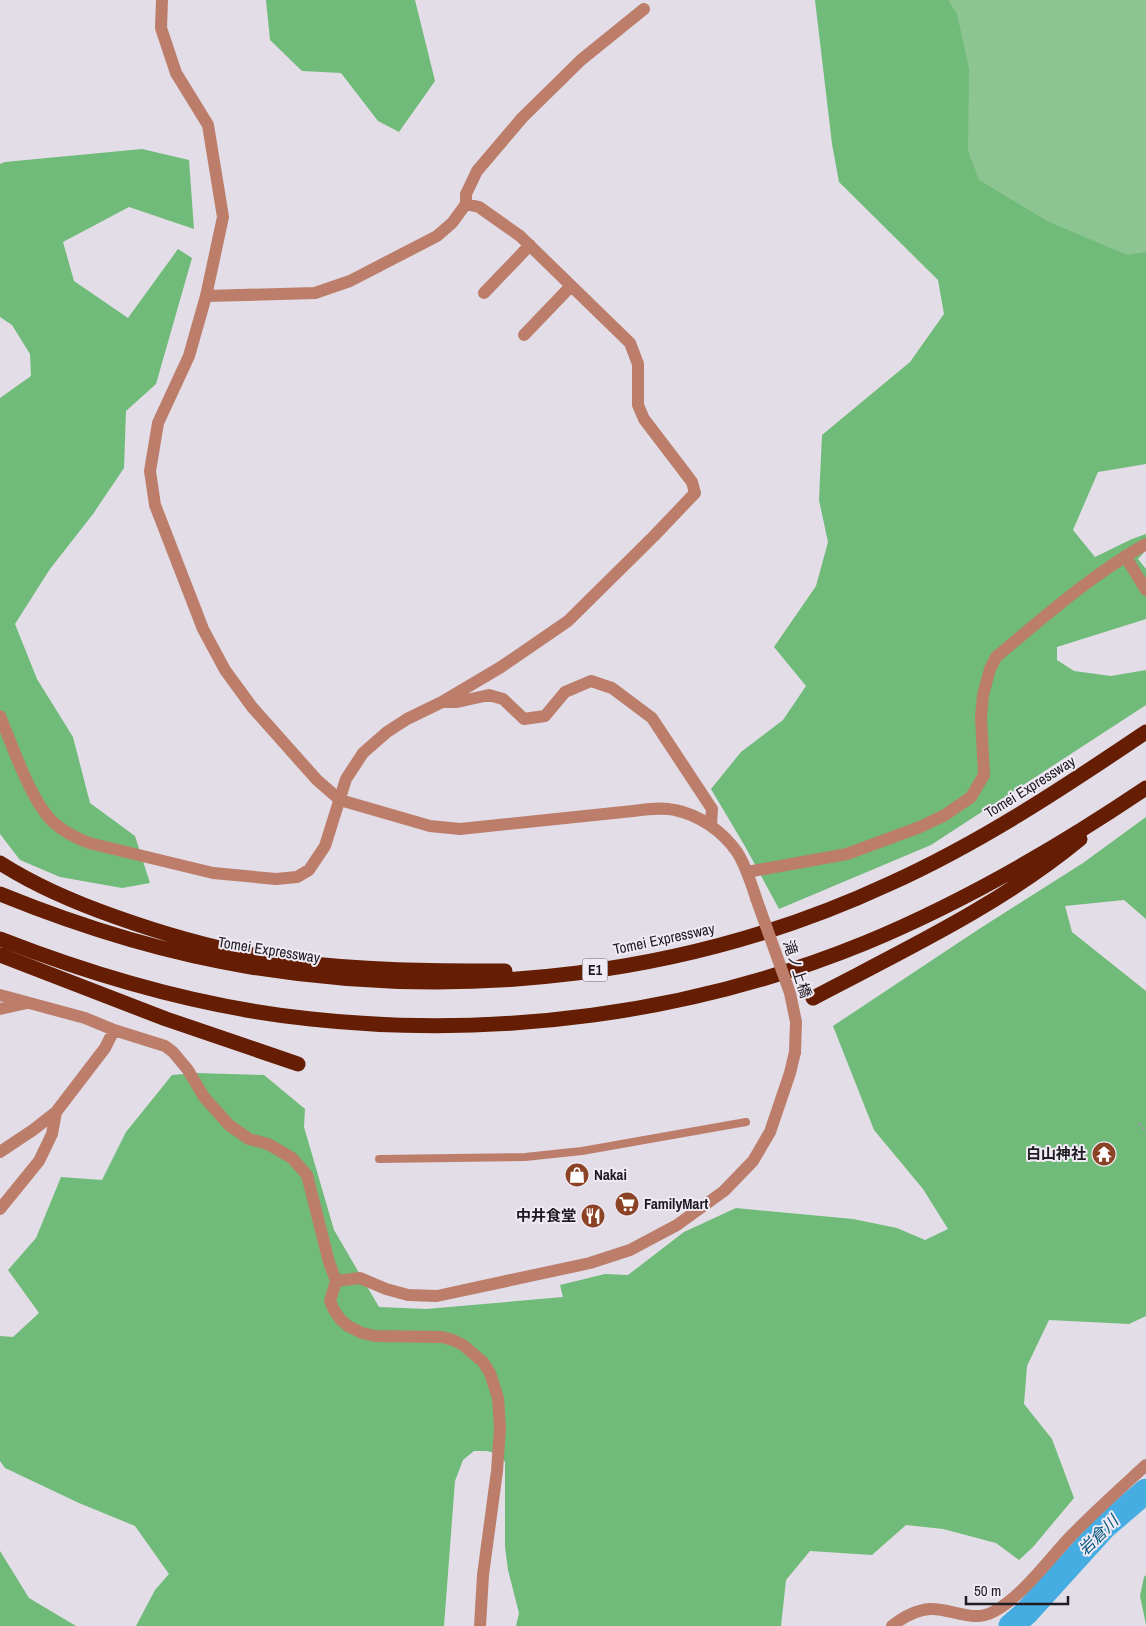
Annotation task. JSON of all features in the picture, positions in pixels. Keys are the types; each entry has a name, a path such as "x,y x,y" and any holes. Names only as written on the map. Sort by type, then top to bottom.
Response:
{"highway":[{"name":"Tomei Expressway","path":"0,894 88,927 153,945 250,967 357,980 444,982 481,982 579,973 688,954 802,920 848,902 917,871 985,836 1062,789 1146,732"},
{"path":"0,939 101,975 152,989 217,1004 310,1019 401,1025 447,1025 493,1024 589,1016 679,1000 717,991 809,963 861,944 974,892 1047,851 1146,788"},
{"path":"813,998 935,934 1012,889 1061,855 1121,804"},
{"path":"0,863 43,887 94,910 142,927 235,952 290,961 373,969 579,973"},
{"path":"0,955 166,1019 298,1064"}],"street":[{"path":"162,0 161,28 176,73 208,125 223,217 206,296 189,356 158,423 150,471 155,505 203,629 224,670 252,707 317,780 340,800 430,826 460,829 657,809 676,810 711,825 712,809 652,718 612,688 591,681 565,692 545,716 524,719 503,699 489,695 457,702 442,702"},
{"path":"206,296 314,294 350,280 437,236 452,223 466,204 466,194 477,171 522,118 581,60 644,9"},
{"path":"0,716 33,794 52,822 70,835 89,843 213,874 276,879 297,877 309,870 325,846 346,779 363,753 387,732 407,719 442,702 501,667 568,620 695,493 692,482 644,419 638,406 638,364 630,343 520,236 479,207 466,204"},
{"path":"484,293 530,246"},
{"path":"524,335 571,286"},
{"path":"747,872 847,854 920,827 945,815 971,797 984,775 981,717 983,695 990,669 996,657 1090,579 1146,544"},
{"path":"1125,556 1146,590"},
{"name":"滝ノ上橋","path":"336,1281 360,1278 386,1289 408,1295 437,1296 590,1263 630,1250 677,1225 724,1191 753,1161 770,1132 790,1073 795,1052 796,1022 790,993 747,872 738,853 711,825"},
{"path":"0,995 85,1018 114,1030 165,1046 173,1052 188,1070 204,1097 229,1125 249,1139 268,1144 292,1158 307,1175 329,1262 336,1281 330,1301 340,1319 362,1334 375,1336 442,1337 453,1340 463,1345 483,1362 490,1373 498,1398 500,1428 497,1471 482,1575 480,1626"},
{"path":"0,1010 27,1003"},
{"path":"0,1152 56,1112 105,1048 114,1030"},
{"path":"0,1209 39,1161 52,1134 56,1112"},
{"path":"892,1626 915,1613 930,1609 978,1617 993,1612 1026,1586 1088,1518 1146,1465"}],"lane":[{"path":"379,1159 525,1157 582,1151 746,1122"}],"path":[{"path":"1139,1124 1146,1131"}],"green space":[{"path":"266,0 415,0 435,81 399,132 378,121 341,73 302,71 270,40"},
{"path":"815,0 948,0 957,14 969,69 968,151 979,180 1047,221 1127,255 1146,252 1146,464 1098,472 1073,530 1095,557 1146,534 1146,550 1138,559 1146,569 1146,619 1057,647 1057,660 1074,671 1111,676 1146,670 1146,705 931,845 779,909 711,789 741,752 783,720 806,686 774,647 816,586 828,542 819,500 822,435 910,362 944,314 938,280 839,182 832,144"},
{"path":"890,0 1146,0 1146,281 969,188"},
{"path":"142,149 189,160 194,229 129,207 63,242 74,281 128,318 178,249 192,258 156,384 126,411 124,468 93,514 50,569 15,624 37,679 73,737 90,803 135,836 150,883 122,888 60,877 20,860 0,834 0,398 31,376 30,354 12,325 0,317 0,164"},
{"path":"1146,817 1146,919 1124,900 1065,906 1072,932 1146,991 1146,1316 1129,1324 1049,1320 1027,1366 1024,1404 1052,1439 1074,1498 1033,1547 1019,1560 996,1543 943,1529 906,1525 872,1555 810,1551 786,1580 781,1626 516,1626 519,1613 508,1570 505,1547 505,1462 498,1454 487,1451 474,1451 463,1460 455,1481 444,1626 136,1626 155,1590 169,1574 135,1526 79,1503 5,1468 0,1461 0,1336 13,1337 39,1313 8,1270 36,1238 61,1177 102,1180 126,1132 172,1075 196,1073 264,1075 305,1109 304,1127 334,1230 379,1307 426,1309 563,1297 560,1285 605,1274 628,1275 684,1232 736,1208 853,1219 897,1228 925,1240 948,1229 923,1189 874,1130 833,1026 979,929 1083,863"},
{"path":"0,1551 29,1598 76,1626 0,1626"},
{"path":"1146,1575 1146,1625 1140,1596"}],"building":[{"name":"白山神社","path":"1105,1143 1106,1148 1108,1147 1110,1158 1099,1160 1098,1145"}],"waterway":[{"name":"岩倉川","path":"1011,1626 1026,1613 1104,1527 1146,1491"}],"place":[{"name":"白山神社","path":"1104,1154"},
{"name":"Nakai","path":"577,1175"},
{"name":"FamilyMart","path":"627,1204"},
{"name":"中井食堂","path":"593,1216"}]}
